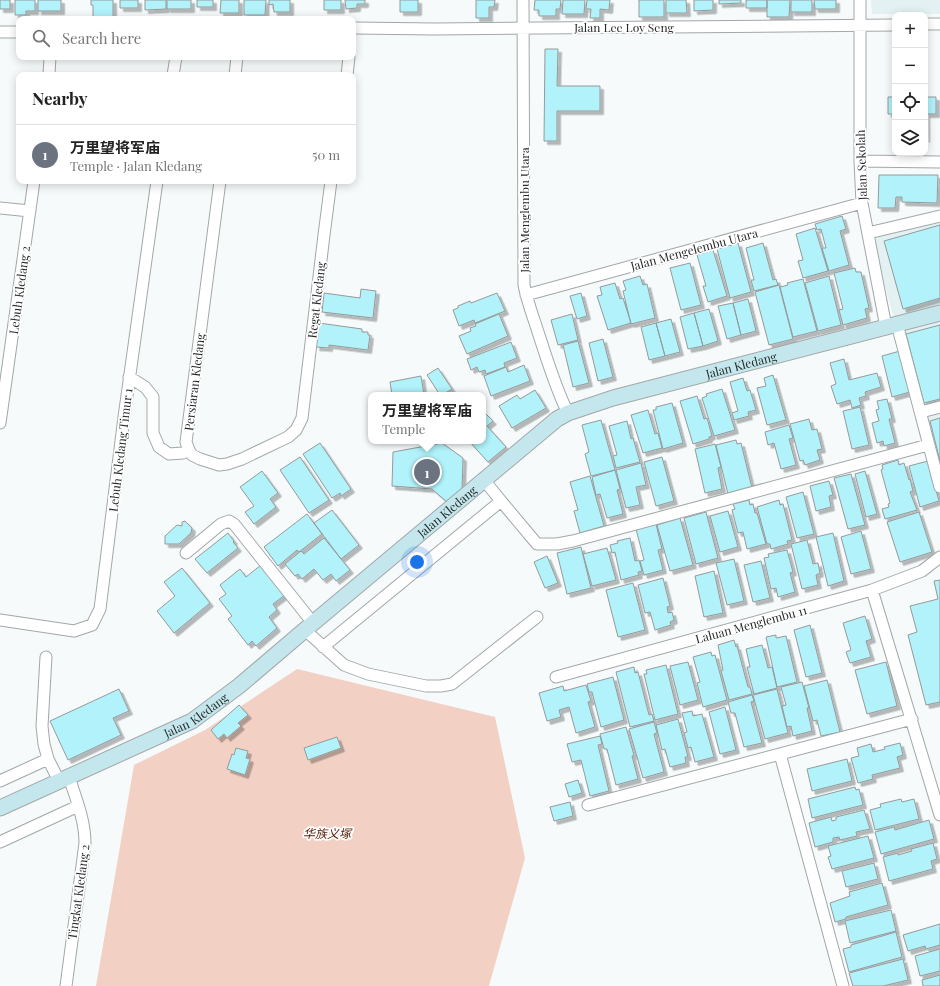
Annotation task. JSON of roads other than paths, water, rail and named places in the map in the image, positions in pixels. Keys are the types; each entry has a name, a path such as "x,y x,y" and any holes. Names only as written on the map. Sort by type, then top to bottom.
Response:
{"main road":[{"name":"Jalan Kledang","path":"0,808 192,721 239,686 557,419 568,413 613,398 892,326 940,312"}],"street":[{"name":"Jalan Menglembu Utara","path":"523,0 524,277 526,295 543,347 568,413"},
{"name":"Jalan Sekolah","path":"860,0 860,161 862,203 868,233 892,326 921,412 928,445 940,487"},
{"path":"928,24 940,24"},
{"name":"Jalan Lee Loy Seng","path":"356,28 435,29 892,25"},
{"path":"0,32 16,32"},
{"path":"49,72 50,60"},
{"path":"174,72 176,60"},
{"path":"235,72 237,60"},
{"path":"347,72 349,60"},
{"path":"860,161 940,162"},
{"name":"Lebuh Kledang 2","path":"0,423 34,184"},
{"name":"Lebuh Kledang Timur 1","path":"0,620 74,631 92,625 100,609 129,376 157,184"},
{"name":"Persiaran Kledang","path":"189,450 186,442 187,431 220,184"},
{"name":"Regat Kledang","path":"189,450 200,459 219,465 227,464 242,459 288,437 296,430 302,418 331,184"},
{"name":"Jalan Mengelembu Utara","path":"526,295 862,203"},
{"path":"0,208 30,211"},
{"path":"868,233 940,216"},
{"path":"129,376 145,387 153,397 153,433 159,447 169,454 183,453 189,450"},
{"path":"921,412 940,407"},
{"path":"484,480 537,544 557,544 573,541 928,445"},
{"path":"323,647 500,501"},
{"path":"186,553 221,524 229,521 234,524 323,647 344,665 368,674 426,686 452,684 537,617"},
{"name":"Laluan Menglembu 11","path":"556,677 872,590 922,571 940,558"},
{"path":"872,590 940,815"},
{"name":"Tingkat Kledang 2","path":"46,657 42,726 44,744 48,759 64,779 78,806 85,830 86,843 66,986"},
{"path":"588,805 912,719"},
{"path":"780,754 843,986"},
{"path":"0,782 48,759"},
{"path":"0,842 78,806"}],"place":[{"name":"万里望将军庙","path":"427,472"}],"park label":[{"name":"华族义塚","path":"327,833"}]}
